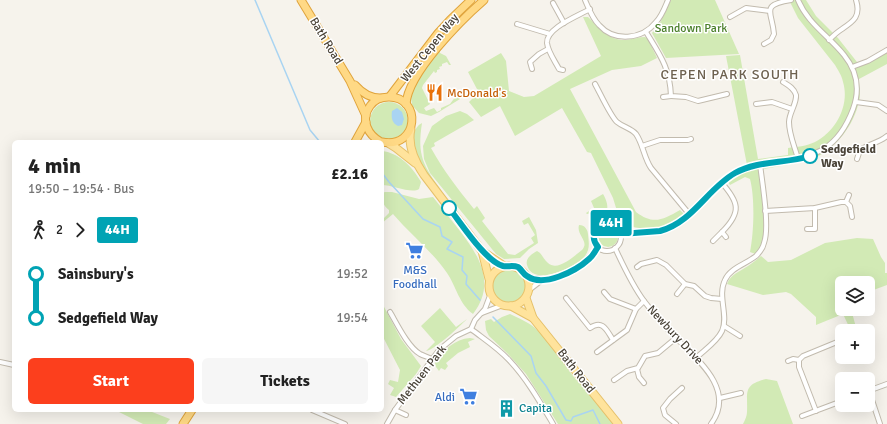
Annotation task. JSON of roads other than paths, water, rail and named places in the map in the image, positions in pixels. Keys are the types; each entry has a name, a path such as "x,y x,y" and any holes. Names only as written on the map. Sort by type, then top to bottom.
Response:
{"highway":[{"name":"Bath Road","path":"301,0 350,81 366,119"},
{"name":"West Cepen Way","path":"390,96 438,33 471,0"},
{"name":"West Cepen Way","path":"406,104 411,85 428,60 455,27 484,0"},
{"name":"Bath Road","path":"350,81 367,95 374,98 381,98"},
{"path":"356,140 371,105 381,98 390,96 397,98 406,104 411,112 411,129 402,140 395,143 384,143"},
{"path":"366,119 370,134 377,140"},
{"path":"183,424 191,412"}],"main road":[{"path":"411,129 409,137 416,163 432,188 482,251 487,256 504,266"},
{"path":"384,143 396,148 416,163"},
{"path":"482,251 489,279 489,287 498,303 511,306 526,298 529,290 529,284 522,270 516,266 504,266 494,272 489,279"},
{"name":"Bath Road","path":"526,298 533,318 618,424"},
{"name":"Bath Road","path":"511,306 533,318"}],"street":[{"path":"586,0 597,23 611,34 627,37 636,36 646,32 656,22 668,0"},
{"path":"764,44 771,40 774,34 770,11 775,4 791,0"},
{"path":"621,234 660,231 679,223 690,215 721,182 743,169 760,164 798,159 816,154 833,142 849,120 856,102 857,84 852,67 844,56 806,16 798,0"},
{"path":"829,40 851,23 855,18 858,8 856,0"},
{"path":"553,3 564,23"},
{"path":"730,17 746,8 770,11"},
{"path":"560,70 548,49 547,44 550,34 564,23 590,9"},
{"path":"518,24 550,34"},
{"path":"646,32 665,65 670,79 671,96"},
{"path":"532,69 530,62 532,59 548,49"},
{"path":"852,67 868,61 887,50"},
{"path":"783,82 790,86 795,93 795,103 789,119 798,159"},
{"path":"595,84 617,122 634,131 642,146 644,156 651,168 690,215"},
{"path":"600,92 604,90"},
{"path":"663,97 686,97 698,101 727,94"},
{"path":"756,104 772,102 792,109"},
{"path":"856,102 878,105 887,110"},
{"path":"857,159 860,150 887,136"},
{"path":"642,146 660,140 684,143 691,139"},
{"path":"696,358 719,336 724,326 722,299 723,285 728,275 754,257 762,248 766,237 760,164"},
{"path":"713,241 732,222 736,207 733,196 721,182"},
{"path":"846,202 849,195"},
{"path":"765,211 815,208 846,202 850,206 852,217"},
{"path":"807,229 815,229 815,208"},
{"path":"602,224 614,224 621,234 619,243 615,248 606,250 598,247 595,242 594,233 597,228 602,224"},
{"path":"722,232 726,237"},
{"path":"529,290 542,280 561,275 579,267 592,256 598,247"},
{"name":"Newbury Drive","path":"615,248 628,277 644,301 662,323 696,358 710,375 720,398"},
{"path":"638,259 641,264"},
{"path":"636,267 641,264 658,260 662,261 685,284 694,286 707,298 722,299"},
{"path":"526,276 542,280"},
{"path":"677,294 685,284"},
{"path":"604,292 610,299 636,309"},
{"name":"Methuen Park","path":"482,314 491,293"},
{"path":"566,298 590,328 596,324 601,325 613,340"},
{"path":"597,352 627,330 636,309 644,301"},
{"name":"Methuen Park","path":"387,424 395,410 440,350 452,338 470,329 475,320 482,314 503,305"},
{"path":"390,312 399,329 416,351 421,355 432,359"},
{"path":"724,326 740,336"},
{"path":"470,329 496,348 509,360 524,379 554,424"},
{"path":"644,383 639,377 637,369 645,356 658,353 676,338"},
{"path":"816,411 799,366 799,360 803,356 835,343"},
{"path":"788,360 799,360"},
{"path":"0,362 12,365"},
{"path":"614,380 627,371 637,369"},
{"path":"875,388 887,384"},
{"path":"676,424 665,415 663,408 682,388"},
{"path":"711,424 717,413 720,398 741,393"},
{"path":"802,416 835,404"},
{"name":"Methuen Park","path":"395,410 406,415"},
{"path":"875,410 880,424"},
{"path":"318,412 345,424"}],"water":[{"path":"397,108 402,112 404,119 402,125 398,126 392,120 392,111"}],"waterway":[{"path":"255,0 310,130 318,140"},
{"path":"384,176 423,219 440,227 442,236 452,242 447,249 463,257 462,270 467,276 466,284 480,300"},
{"path":"493,317 531,356 536,373 546,386 566,420 571,421 573,417 593,410 600,424"}],"place":[{"name":"McDonald's","path":"434,93"},
{"name":"Sedgefield Way","path":"810,156"},
{"name":"M&S Foodhall","path":"415,251"},
{"name":"Aldi","path":"468,397"},
{"name":"Capita","path":"506,408"}],"district":[{"name":"CEPEN PARK SOUTH","path":"730,74"}],"park label":[{"name":"Sandown Park","path":"691,28"}]}
